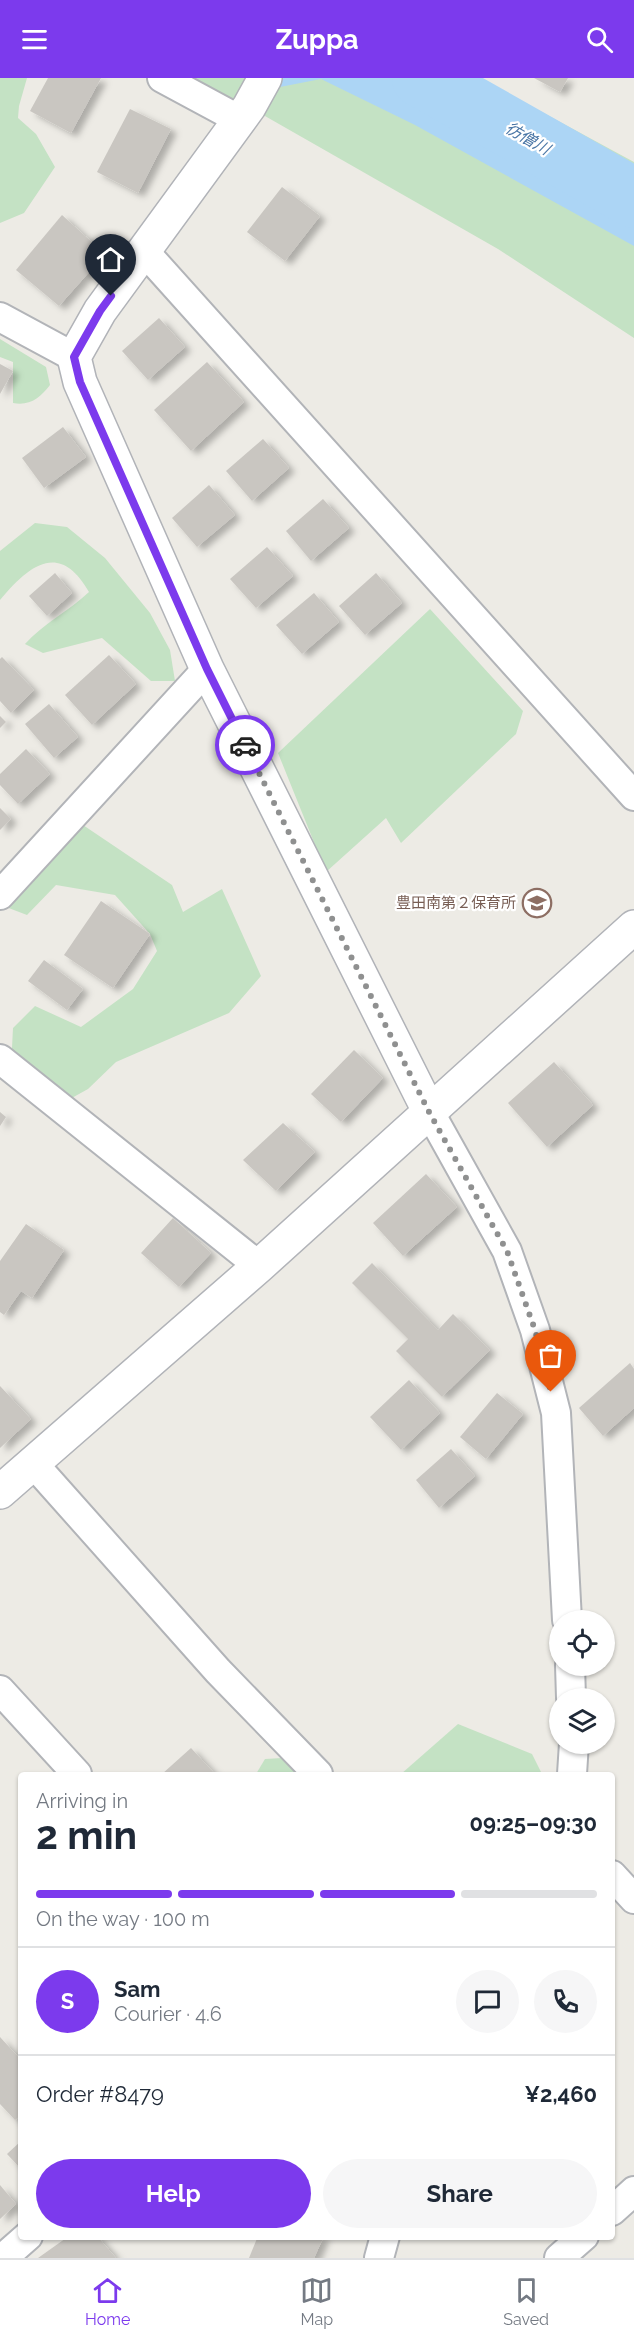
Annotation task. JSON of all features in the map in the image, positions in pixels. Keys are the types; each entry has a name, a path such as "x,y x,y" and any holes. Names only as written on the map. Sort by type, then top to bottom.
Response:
{"street":[{"path":"162,78 244,114"},
{"path":"265,78 244,114 100,311 74,357 80,382 207,669 429,1112 507,1251 535,1330 556,1413 566,1610"},
{"path":"144,251 634,796"},
{"path":"0,317 74,357"},
{"path":"0,895 207,669"},
{"path":"0,1492 259,1266 634,927"},
{"path":"0,1059 259,1266"},
{"path":"32,1462 218,1671 316,1772"},
{"path":"0,1690 75,1772"},
{"path":"572,1772 573,1754"},
{"path":"615,1878 634,1899"},
{"path":"615,2208 634,2192"},
{"path":"3,2258 23,2240"},
{"path":"379,2258 384,2240"},
{"path":"560,2258 580,2240"}],"green space":[{"path":"0,78 27,78 18,118 36,134 55,167 24,213 0,223"},
{"path":"182,78 479,78 634,162 634,338 498,249 249,107"},
{"path":"0,339 46,367 50,385 34,400 19,404 13,403 13,362 0,357"},
{"path":"35,523 67,527 105,558 150,613 170,650 175,681 151,681 102,638 43,653 25,644 89,592 78,576 67,567 56,563 45,563 22,576 0,600 0,551"},
{"path":"430,609 523,711 516,734 401,843 386,818 326,872 278,753"},
{"path":"80,823 172,885 183,912 222,889 261,976 229,1013 116,1062 88,1089 70,1099 11,1067 13,1028 35,1006 81,1027 133,989 157,951 150,934 115,895 56,885 27,915 6,907"},
{"path":"458,1724 532,1754 541,1772 403,1772"},
{"path":"282,1758 298,1772 257,1772 265,1759"}],"water":[{"path":"267,78 415,78 634,198 634,246 415,125 321,79 280,87"}],"building":[{"path":"48,78 101,78 71,133 30,111"},
{"path":"534,78 568,78 560,92"},
{"path":"130,109 171,129 138,193 97,172"},
{"path":"282,187 320,216 285,261 247,232"},
{"path":"62,215 105,254 59,306 16,270"},
{"path":"159,318 185,347 148,380 122,351"},
{"path":"207,362 244,402 191,451 154,410"},
{"path":"0,364 13,371 0,394"},
{"path":"63,427 86,457 44,488 22,458"},
{"path":"263,439 289,468 252,501 226,471"},
{"path":"209,485 235,515 197,547 172,518"},
{"path":"323,499 349,528 311,561 286,531"},
{"path":"267,547 293,576 256,608 230,579"},
{"path":"55,573 72,593 47,616 29,596"},
{"path":"376,573 402,603 365,635 339,606"},
{"path":"314,593 339,622 302,654 276,625"},
{"path":"109,655 136,684 92,725 65,695"},
{"path":"2,657 34,690 11,713 0,701 0,659"},
{"path":"49,704 78,737 54,758 25,724"},
{"path":"0,716 6,722 0,728"},
{"path":"26,749 50,774 18,804 0,785 0,774"},
{"path":"0,808 11,819 0,830"},
{"path":"101,901 150,934 113,988 64,955"},
{"path":"44,960 83,989 67,1010 28,981"},
{"path":"354,1050 383,1078 341,1122 311,1094"},
{"path":"554,1062 593,1105 547,1147 508,1103"},
{"path":"0,1112 6,1117 0,1126"},
{"path":"283,1123 315,1152 276,1191 243,1160"},
{"path":"426,1174 457,1207 403,1256 373,1223"},
{"path":"173,1218 211,1253 179,1287 141,1253"},
{"path":"26,1224 64,1250 32,1298 21,1291 4,1315 0,1312 0,1261"},
{"path":"372,1263 438,1330 453,1314 490,1350 442,1397 396,1351 408,1339 352,1283"},
{"path":"630,1363 634,1369 634,1408 603,1436 579,1408"},
{"path":"409,1380 440,1413 401,1450 370,1417"},
{"path":"0,1386 31,1419 0,1448"},
{"path":"497,1393 523,1414 486,1459 460,1437"},
{"path":"451,1449 475,1476 439,1508 416,1480"},
{"path":"191,1748 213,1772 164,1772"},
{"path":"0,2037 18,2057 18,2118 15,2120 0,2104"},
{"path":"18,2144 18,2166 7,2154"},
{"path":"0,2185 16,2204 0,2219"},
{"path":"63,2240 100,2240 116,2258 38,2258"},
{"path":"256,2240 322,2240 314,2258 249,2258"}],"waterway":[{"name":"彷僧川","path":"422,78 634,198"}],"way so far":[{"path":"245,745 429,1112 507,1251 535,1330 551,1392"}],"place":[{"name":"豊田南第２保育所","path":"537,903"}],"route":[{"path":"111,296 74,357 80,382 207,669 245,745"}]}
